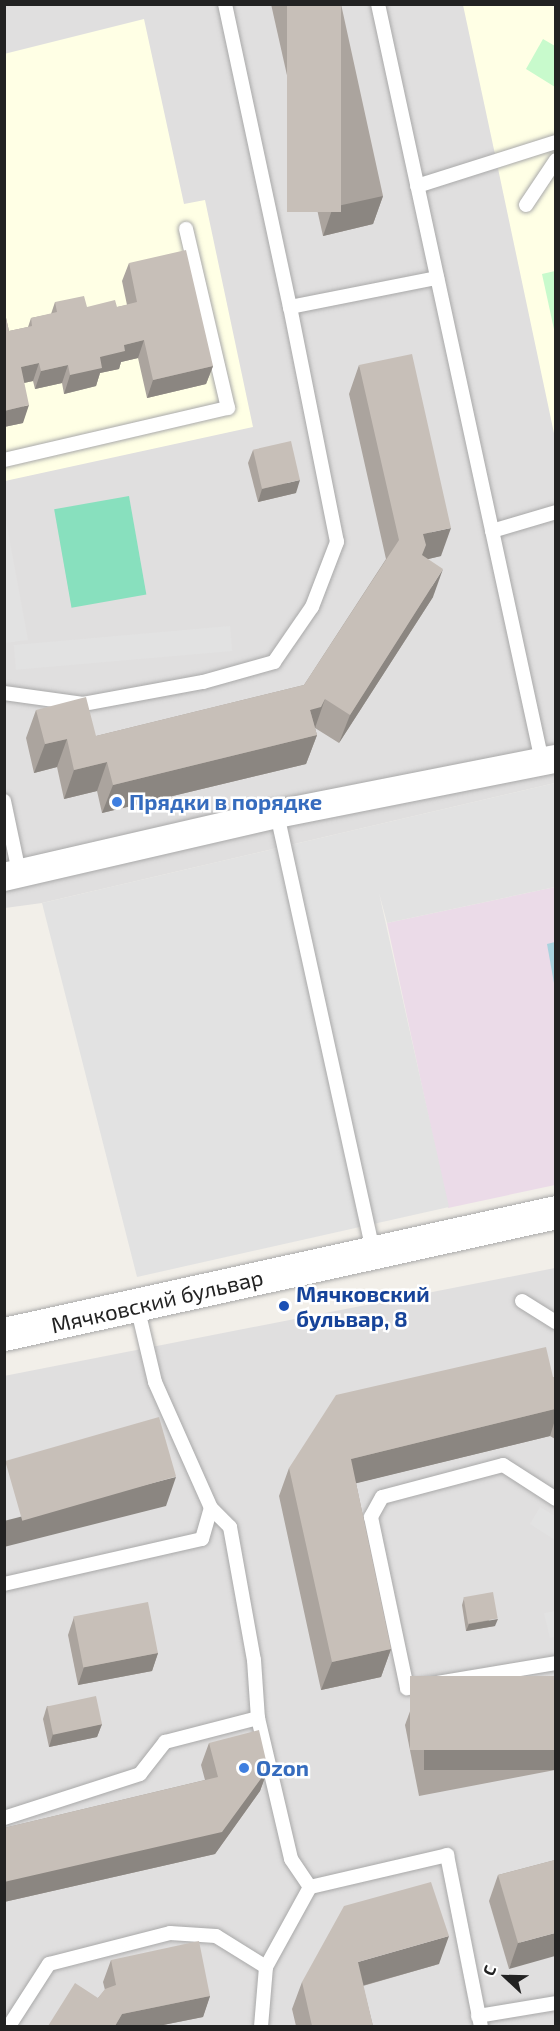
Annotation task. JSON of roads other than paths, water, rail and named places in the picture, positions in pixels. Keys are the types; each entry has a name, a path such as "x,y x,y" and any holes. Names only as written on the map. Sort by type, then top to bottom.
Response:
{"street":[{"path":"12,874 277,814 549,760"},
{"name":"Мячковский бульвар","path":"4,1334 555,1212"}],"lane":[{"path":"4,693 83,704 203,682 274,662 312,607 337,542 290,307 225,4"},
{"path":"378,4 492,531 549,760"},
{"path":"417,186 555,142"},
{"path":"526,205 555,160"},
{"path":"4,460 228,408 186,229"},
{"path":"290,307 437,278"},
{"path":"492,531 555,512"},
{"path":"4,801 12,874"},
{"path":"277,814 373,1252"},
{"path":"522,1301 555,1322"},
{"path":"137,1306 155,1382 211,1508 230,1527 254,1660 258,1718 291,1859 310,1887"},
{"path":"555,1499 503,1465 382,1497 370,1517 407,1688 555,1663"},
{"path":"4,1584 202,1539 211,1508"},
{"path":"4,1818 140,1774 165,1742 258,1718"},
{"path":"261,2026 266,1966 310,1887 447,1855 480,2021 555,2003"},
{"path":"9,2026 49,1964 170,1933 216,1936 266,1966"}],"water":[{"path":"555,942 556,983 554,983 547,944"}],"place":[{"name":"Прядки в порядке","path":"117,802"},
{"name":"Мячковский бульвар, 8","path":"284,1306"},
{"name":"Ozon","path":"244,1768"}]}
